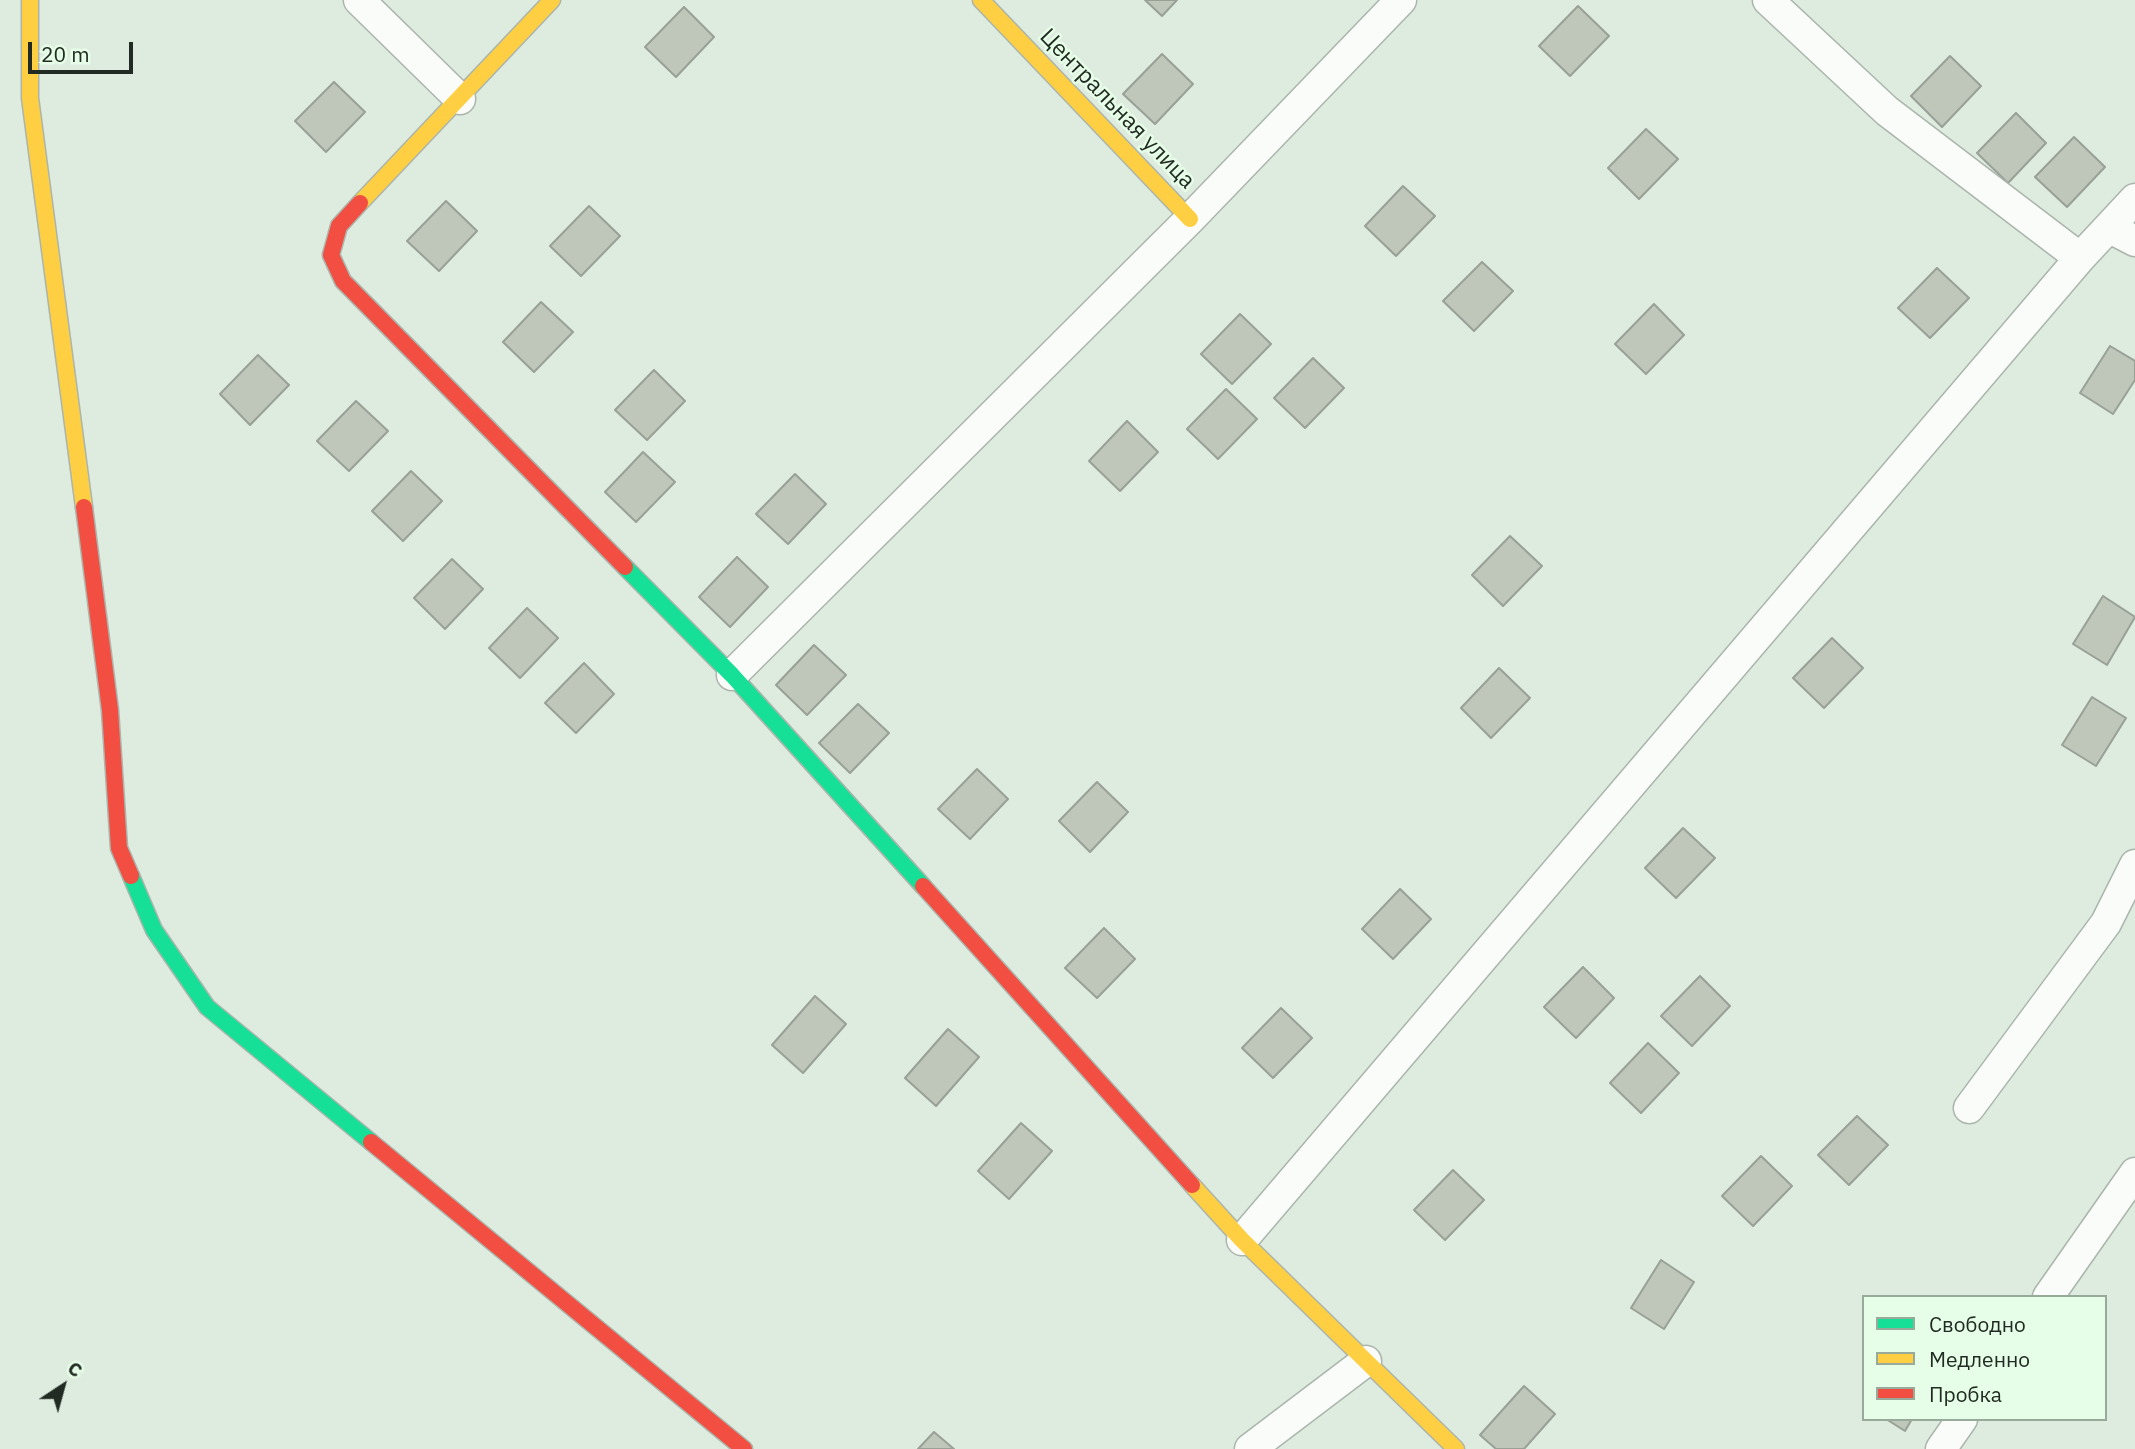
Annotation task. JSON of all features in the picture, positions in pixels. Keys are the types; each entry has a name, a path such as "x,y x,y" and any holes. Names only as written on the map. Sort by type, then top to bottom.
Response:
{"street":[{"path":"30,0 30,98 110,710 118,848 153,930 207,1007 744,1449"},
{"path":"359,0 460,99"},
{"path":"552,0 339,226 331,255 344,281 732,675 1242,1240 1457,1449"},
{"name":"Центральная улица","path":"981,0 1190,219"},
{"path":"732,675 1190,219 1401,0"},
{"path":"1768,0 1887,111 2080,258"},
{"path":"1242,1240 2080,258 2122,235 2135,199"},
{"path":"1969,1108 2106,923 2135,865"},
{"path":"2049,1295 2135,1172"},
{"path":"1250,1449 1366,1361"},
{"path":"1941,1449 1961,1421"}],"building":[{"path":"1145,0 1177,0 1162,16"},
{"path":"1578,6 1609,36 1570,76 1539,46"},
{"path":"684,7 714,37 676,77 645,47"},
{"path":"1162,54 1193,84 1155,124 1123,94"},
{"path":"1950,56 1981,86 1942,127 1911,96"},
{"path":"334,82 365,112 326,152 295,121"},
{"path":"2016,113 2046,143 2008,183 1977,153"},
{"path":"1646,129 1678,159 1639,199 1608,168"},
{"path":"2074,137 2105,167 2067,207 2035,177"},
{"path":"1403,186 1435,216 1396,256 1365,226"},
{"path":"446,201 477,231 439,271 407,241"},
{"path":"589,206 620,236 581,276 550,246"},
{"path":"1482,262 1513,291 1474,331 1443,301"},
{"path":"1937,268 1969,298 1930,338 1898,308"},
{"path":"541,302 573,332 534,372 503,342"},
{"path":"1654,304 1684,335 1646,374 1615,344"},
{"path":"1240,314 1271,344 1232,384 1201,354"},
{"path":"2110,346 2135,361 2135,380 2113,414 2080,393"},
{"path":"258,355 289,385 250,425 220,394"},
{"path":"1313,358 1344,388 1305,428 1274,398"},
{"path":"654,370 685,401 647,440 615,410"},
{"path":"1226,389 1257,419 1218,459 1187,429"},
{"path":"356,401 388,431 349,471 317,441"},
{"path":"1127,421 1158,452 1120,491 1089,461"},
{"path":"643,452 675,482 636,522 605,492"},
{"path":"411,471 442,501 403,541 372,511"},
{"path":"795,474 826,504 788,544 756,514"},
{"path":"1510,536 1542,566 1503,606 1472,575"},
{"path":"737,557 768,587 730,627 699,597"},
{"path":"452,559 483,589 445,629 414,598"},
{"path":"2103,596 2135,617 2107,665 2073,644"},
{"path":"527,608 558,638 520,678 489,648"},
{"path":"1832,638 1863,668 1824,708 1793,678"},
{"path":"814,645 846,675 807,715 776,685"},
{"path":"584,663 614,694 576,733 545,703"},
{"path":"1499,668 1530,698 1491,738 1461,708"},
{"path":"2092,697 2126,718 2096,766 2062,745"},
{"path":"858,704 889,733 850,773 819,743"},
{"path":"977,769 1008,799 970,839 938,809"},
{"path":"1097,782 1128,812 1090,852 1059,821"},
{"path":"1683,828 1715,858 1676,898 1645,868"},
{"path":"1400,889 1431,919 1393,959 1362,929"},
{"path":"1104,928 1135,959 1097,998 1065,968"},
{"path":"1583,967 1614,998 1576,1038 1544,1007"},
{"path":"1700,976 1730,1006 1692,1046 1661,1016"},
{"path":"815,996 846,1024 803,1073 772,1045"},
{"path":"1281,1008 1312,1038 1273,1078 1242,1048"},
{"path":"948,1029 979,1057 936,1106 905,1078"},
{"path":"1648,1043 1679,1073 1641,1113 1610,1083"},
{"path":"1857,1116 1888,1145 1849,1185 1818,1155"},
{"path":"1021,1123 1052,1151 1009,1199 978,1171"},
{"path":"1761,1156 1792,1186 1753,1226 1722,1196"},
{"path":"1453,1170 1484,1200 1445,1240 1414,1210"},
{"path":"1661,1260 1694,1282 1664,1329 1631,1308"},
{"path":"1524,1386 1555,1414 1524,1449 1496,1449 1480,1435"},
{"path":"1889,1421 1911,1421 1905,1431"},
{"path":"934,1432 954,1449 918,1449"}],"traffic: fast":[{"path":"625,567 732,675 923,886"},
{"path":"131,876 154,930 207,1007 371,1142"}],"traffic: slow":[{"path":"30,0 30,98 84,507"},
{"path":"360,203 552,0"},
{"path":"981,0 1190,219"},
{"path":"1192,1185 1242,1240 1456,1449"}],"traffic: jam":[{"path":"360,203 339,226 331,255 343,281 625,567"},
{"path":"84,507 110,710 119,848 131,876"},
{"path":"923,886 1192,1185"},
{"path":"371,1142 744,1449"}]}
